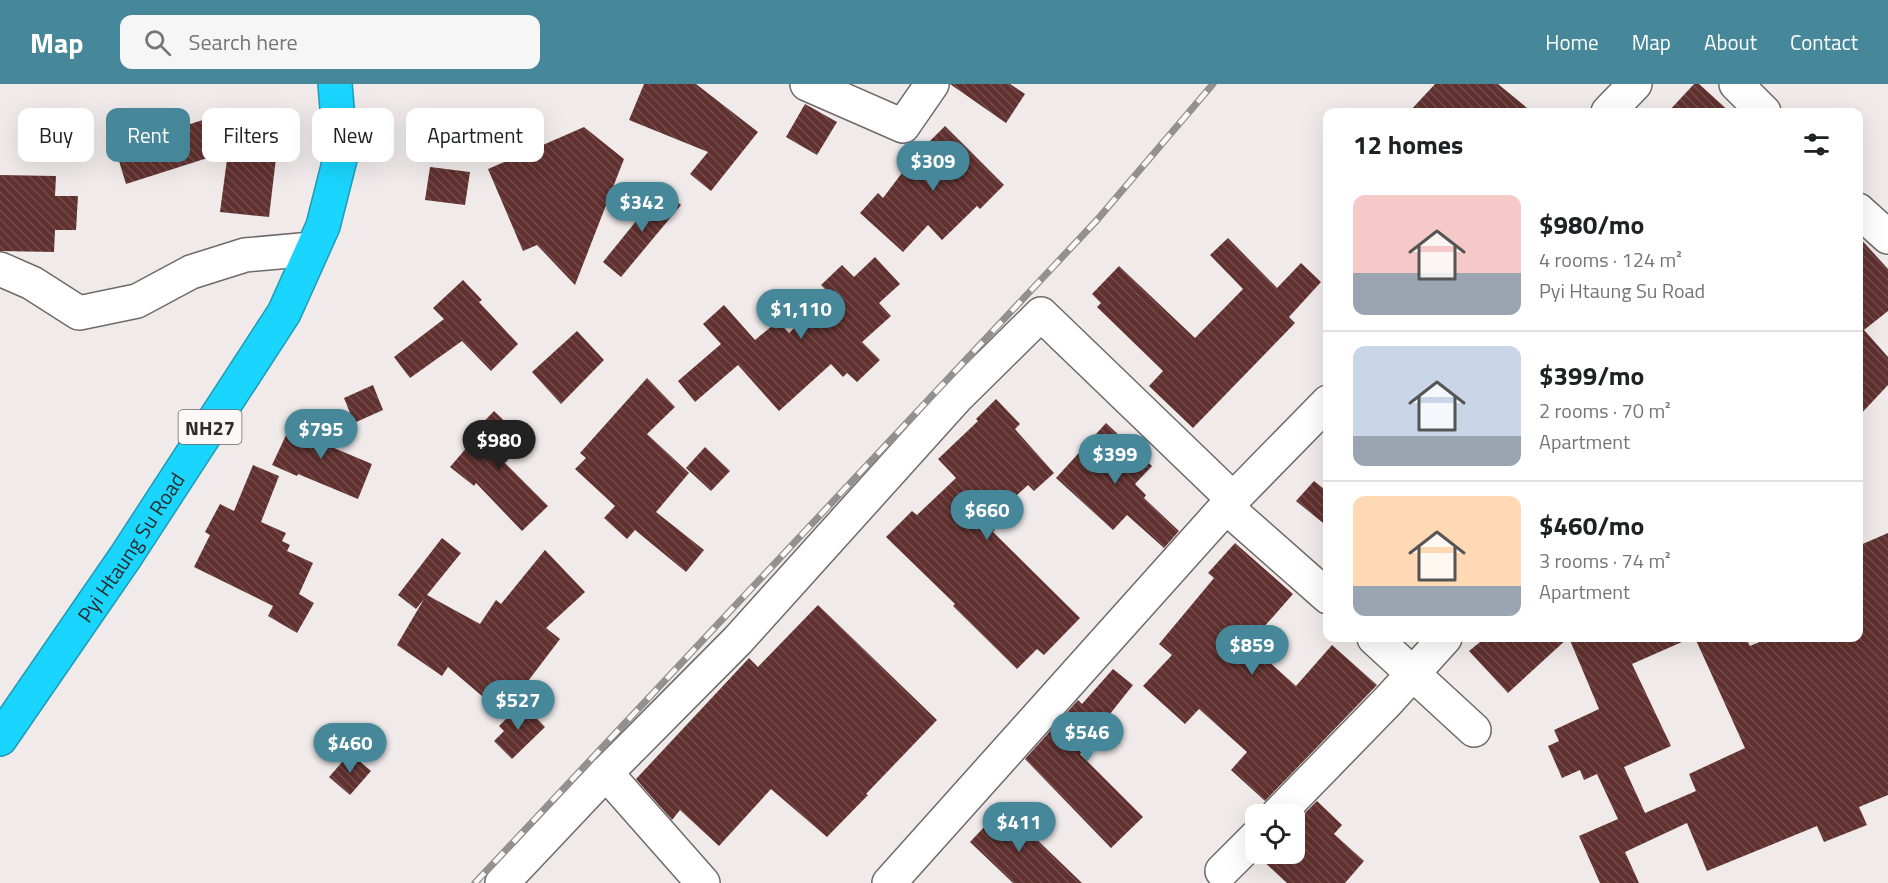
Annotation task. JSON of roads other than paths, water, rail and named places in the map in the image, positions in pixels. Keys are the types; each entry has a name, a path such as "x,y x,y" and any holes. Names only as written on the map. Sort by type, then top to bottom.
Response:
{"highway":[{"name":"Pyi Htaung Su Road","path":"0,739 126,556 284,313 323,226 341,155 335,84"}],"street":[{"path":"807,84 903,126 932,84"},
{"path":"1612,108 1635,84"},
{"path":"1736,84 1760,108"},
{"path":"0,269 32,283 79,313 137,301 191,272 245,255 312,249"},
{"path":"502,883 606,773 738,640 957,397 1041,314 1229,503 1323,592"},
{"path":"889,883 1229,503 1323,407"},
{"path":"1378,642 1474,730"},
{"path":"1288,804 1388,701 1441,642"},
{"path":"606,773 703,883"},
{"path":"1222,871 1245,848"}],"railway":[{"path":"475,883 1097,220 1213,84"}]}
